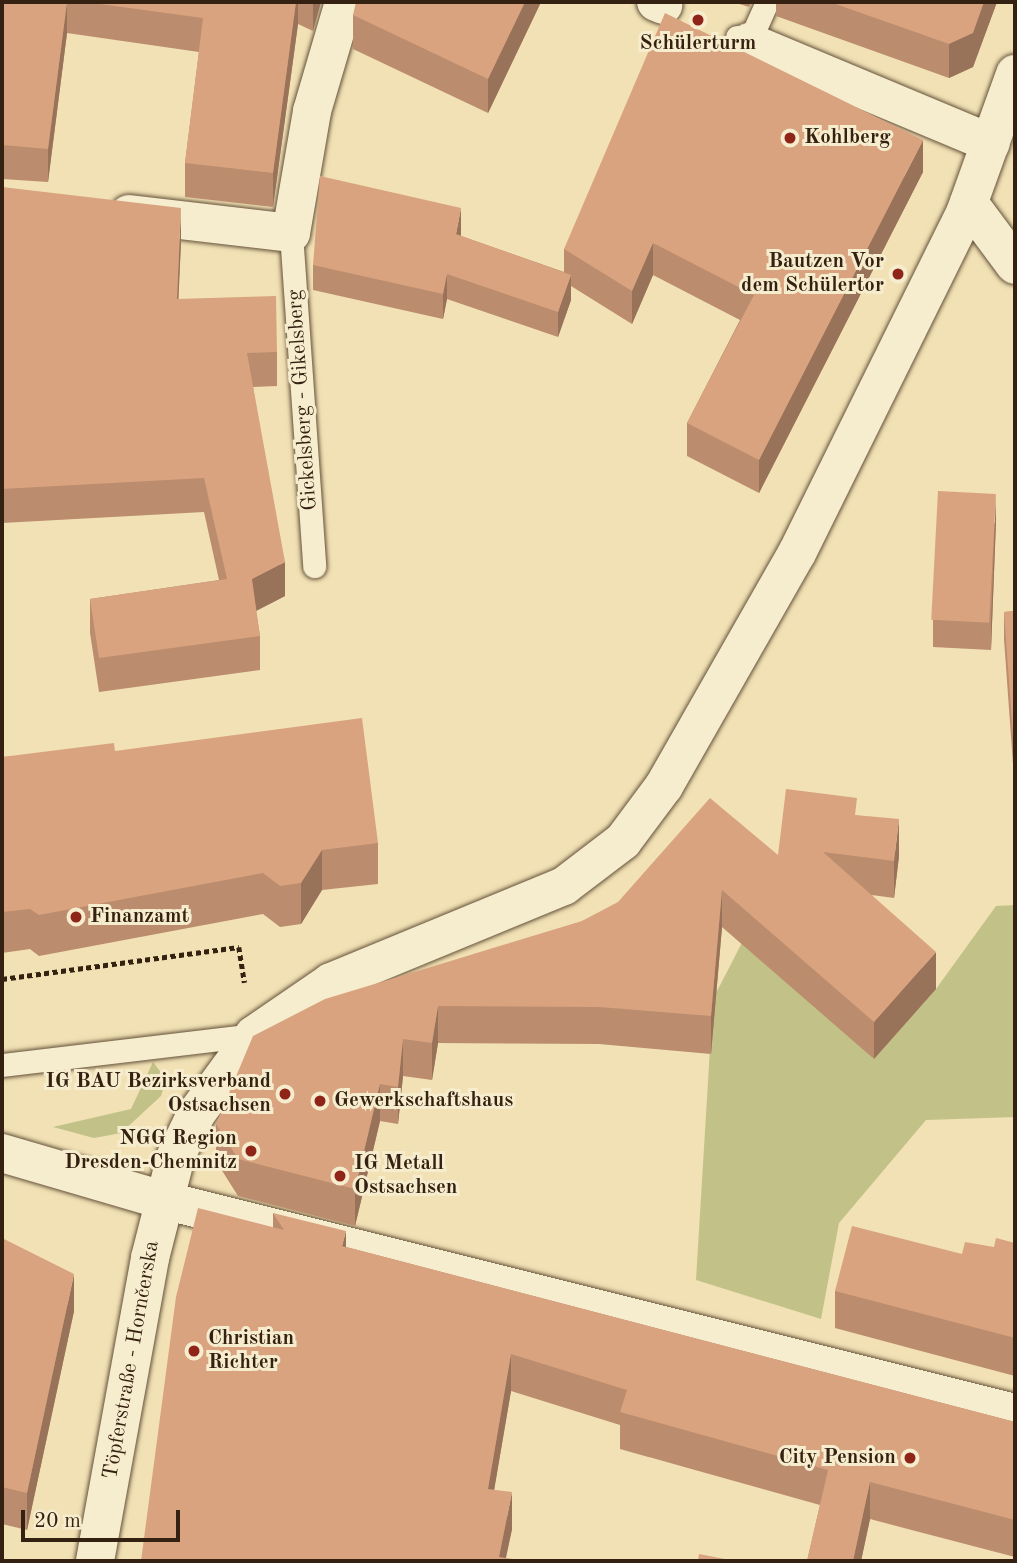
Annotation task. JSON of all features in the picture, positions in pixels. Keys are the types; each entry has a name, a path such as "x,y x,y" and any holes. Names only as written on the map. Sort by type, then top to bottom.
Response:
{"street":[{"name":"Gickelsberg - Gikelsberg","path":"291,233 312,111 345,2"},
{"path":"741,39 991,143"},
{"name":"Töpferstraße - Hornčerska","path":"95,1561 163,1200 196,1114 254,1035 331,982 564,886 623,841 664,786 797,553 969,204 1015,74"},
{"path":"969,204 1015,265"},
{"path":"98,210 291,233"},
{"path":"2,1153 163,1200 1015,1413"}],"lane":[{"path":"741,39 767,2"},
{"name":"Gickelsberg - Gikelsberg","path":"291,233 314,566"},
{"path":"2,1065 254,1035"}],"path":[{"path":"2,979 239,947 254,1035"}],"shaded area":[{"path":"1015,905 1015,1117 926,1120 839,1223 821,1319 696,1280 713,999 748,931 874,1059 936,989 996,906"},
{"path":"153,1062 166,1079 161,1096 121,1133 94,1138 53,1127 131,1109"}],"building":[{"path":"2,2 67,2 48,149 2,145"},
{"path":"85,2 296,2 273,173 185,163 203,18"},
{"path":"356,2 525,2 488,79 353,15"},
{"path":"830,2 984,2 973,33 949,44"},
{"path":"665,13 923,140 759,460 687,423 754,295 653,243 632,291 564,249"},
{"path":"320,176 461,208 456,234 571,275 558,312 447,274 443,294 313,265"},
{"path":"2,187 181,208 177,299 276,296 277,352 247,353 285,562 252,579 260,636 99,658 90,599 227,579 204,478 2,489"},
{"path":"938,491 996,494 989,623 931,620"},
{"path":"1015,611 1015,765 1004,612"},
{"path":"362,718 378,843 322,850 301,883 280,886 263,873 39,915 30,909 2,912 2,757 114,743 115,751"},
{"path":"786,789 857,798 855,815 899,819 894,861 823,852 936,952 874,1022 722,890 711,1016 599,1007 438,1006 432,1043 403,1039 398,1087 380,1084 355,1189 238,1159 216,1124 253,1036 325,999 582,921 618,902 710,798 778,855"},
{"path":"198,1208 284,1230 273,1213 346,1231 342,1246 1015,1422 1015,1520 870,1482 853,1561 807,1561 828,1470 620,1412 627,1390 511,1354 488,1489 512,1492 499,1557 520,1561 141,1561 176,1297"},
{"path":"852,1226 962,1254 965,1242 994,1247 996,1238 1015,1243 1015,1338 835,1291"},
{"path":"2,1238 74,1274 27,1493 2,1487"},
{"path":"699,1554 735,1561 698,1561"}],"place":[{"name":"Schülerturm","path":"698,20"},
{"name":"Kohlberg","path":"790,138"},
{"name":"Bautzen Vor dem Schülertor","path":"898,274"},
{"name":"Finanzamt","path":"76,917"},
{"name":"IG BAU Bezirksverband Ostsachsen","path":"285,1094"},
{"name":"Gewerkschaftshaus","path":"320,1101"},
{"name":"NGG Region Dresden-Chemnitz","path":"251,1151"},
{"name":"IG Metall Ostsachsen","path":"340,1176"},
{"name":"Christian Richter","path":"194,1351"},
{"name":"City Pension","path":"910,1458"}]}
